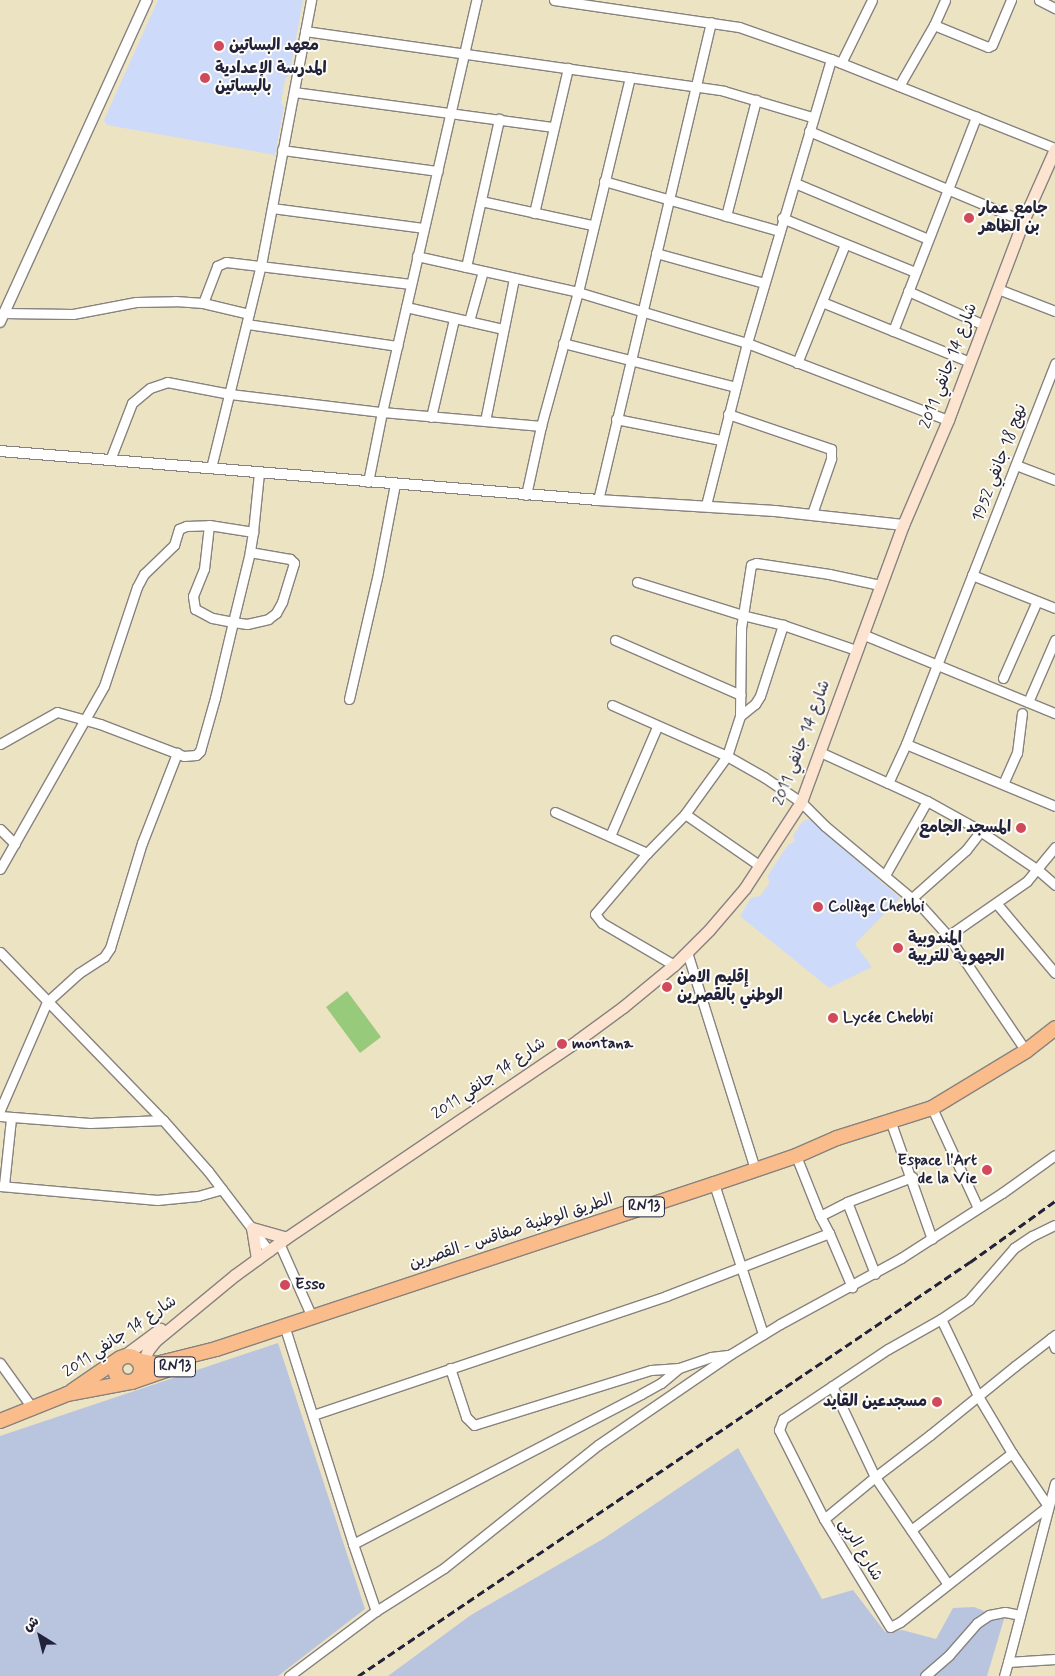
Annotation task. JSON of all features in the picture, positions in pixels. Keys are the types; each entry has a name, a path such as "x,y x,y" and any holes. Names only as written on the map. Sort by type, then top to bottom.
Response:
{"main road":[{"name":"شارع 14 جانفي 2011","path":"141,1363 155,1341 191,1310 282,1240 578,1040 623,1007 674,965 734,901 760,866 801,802 903,525 948,420 1023,220 1055,149"},
{"name":"الطريق الوطنية صفاقس - القصرين","path":"141,1363 156,1364 167,1362 216,1349 714,1184 796,1156 837,1138 932,1108 1026,1052 1055,1028"},
{"path":"252,1228 282,1240"},
{"path":"252,1228 257,1259"},
{"name":"شارع 14 جانفي 2011","path":"68,1394 157,1331 191,1310"},
{"name":"الطريق الوطنية صفاقس - القصرين","path":"0,1421 32,1410 68,1394 132,1382 200,1358 216,1349"},
{"path":"129,1356 141,1363 139,1377 132,1382 123,1382 116,1377 114,1369 121,1358 129,1356"}],"street":[{"path":"147,0 2,317 73,314 136,302 175,300 203,302 248,319 397,346"},
{"path":"211,468 261,265 311,0"},
{"path":"368,482 423,228 452,112 476,0"},
{"path":"554,0 711,22 757,33 831,59 1055,149"},
{"path":"841,63 872,0"},
{"path":"899,86 934,25 945,0"},
{"path":"934,25 988,47 992,45 1011,0"},
{"path":"1040,0 1055,8"},
{"path":"598,500 629,361 670,200 711,22"},
{"path":"305,31 697,87 756,100 812,117"},
{"path":"706,506 721,440 747,343 782,218 795,183 812,117 831,59"},
{"path":"534,213 568,68"},
{"path":"526,494 541,426 578,292 592,225 630,77"},
{"path":"294,92 499,118 554,127"},
{"path":"726,216 756,100"},
{"path":"892,331 976,117"},
{"path":"466,266 499,118"},
{"path":"809,131 1023,220"},
{"path":"282,150 438,171"},
{"path":"604,181 779,231"},
{"path":"795,183 928,239"},
{"path":"481,201 592,225"},
{"path":"272,208 423,228"},
{"path":"782,218 915,272"},
{"path":"797,363 845,244"},
{"path":"656,253 764,283"},
{"path":"417,256 578,292 747,343 948,420"},
{"path":"203,302 217,266 226,262 411,284"},
{"path":"469,321 484,271"},
{"path":"484,421 514,278"},
{"path":"998,289 1055,311"},
{"path":"908,291 984,325"},
{"path":"822,302 970,362"},
{"path":"406,307 503,330"},
{"path":"431,417 454,319"},
{"path":"563,343 735,387"},
{"name":"نهج 18 جانفي 1952","path":"888,783 906,744 1055,363"},
{"path":"110,460 132,403 150,388 167,382 230,394 382,412 541,426"},
{"path":"728,414 831,449 831,459 812,514"},
{"path":"616,420 721,440"},
{"path":"0,451 598,500 812,514 903,525"},
{"path":"1016,465 1055,480"},
{"path":"0,744 55,712 84,720 177,753 192,756 200,751 215,698 250,552 259,473"},
{"path":"349,699 378,572 395,484"},
{"path":"0,869 104,686 137,587 144,574 174,545 179,529 186,526 209,526 253,532"},
{"path":"209,526 204,569 192,596 195,609 212,618 247,624 268,619 276,613 282,602 294,563 290,558 250,552"},
{"path":"674,965 602,923 595,914 647,853 685,814 726,756 740,716 742,695 742,615 750,569 753,564 829,574 880,585"},
{"path":"972,575 1055,608"},
{"path":"637,582 742,615 783,625 856,650"},
{"path":"1003,678 1037,601"},
{"path":"740,716 755,704 760,696 783,625"},
{"path":"862,634 936,666 1055,713"},
{"path":"615,640 742,695"},
{"path":"1028,702 1055,640"},
{"path":"612,705 657,727 726,756 764,776 801,802 825,826 912,898 948,936 1026,1052"},
{"path":"1003,784 1017,753 1022,713"},
{"path":"610,836 657,727"},
{"path":"906,744 1055,806"},
{"path":"820,752 926,800 982,831 1038,870 1055,886"},
{"path":"0,1110 47,1002 79,973 104,956 110,948 139,852 177,753"},
{"path":"885,875 926,800"},
{"path":"555,812 647,853"},
{"path":"685,814 760,866"},
{"path":"0,829 15,844"},
{"path":"912,898 966,850 982,831"},
{"path":"948,936 997,904 1038,870 1055,847"},
{"path":"997,904 1055,973"},
{"path":"687,952 755,1169"},
{"path":"1,957 164,1120 222,1189 269,1251"},
{"path":"932,1108 978,1208"},
{"path":"0,1116 90,1123 164,1120"},
{"path":"11,1118 2,1186 157,1200 198,1196 222,1189"},
{"path":"890,1120 912,1177 932,1239"},
{"path":"289,1676 376,1611 444,1568 598,1445 731,1354 763,1334 875,1274 932,1239 1027,1176 1055,1155"},
{"path":"796,1156 820,1216 829,1232 852,1287"},
{"path":"820,1216 847,1202 912,1177"},
{"path":"714,1184 763,1334"},
{"path":"847,1202 875,1274"},
{"path":"824,1519 784,1440 779,1425 783,1419 903,1340 941,1320 969,1300 1014,1248 1055,1224"},
{"path":"313,1415 657,1300 829,1232"},
{"path":"282,1240 312,1317"},
{"path":"941,1320 978,1396 1012,1453 1048,1506"},
{"path":"284,1326 376,1611"},
{"path":"1053,1337 1055,1348"},
{"name":"شارع الربى","path":"1048,1506 947,1583 900,1622 890,1627 824,1519 1053,1337"},
{"path":"450,1368 466,1417 474,1425 651,1370 679,1368 711,1357 731,1354"},
{"path":"0,1363 32,1410"},
{"path":"353,1544 661,1383 679,1368"},
{"path":"832,1386 875,1477 947,1583"},
{"path":"911,1530 1012,1453"},
{"path":"1004,1676 1055,1483"},
{"path":"925,1676 948,1655 977,1623 989,1615 1005,1612 1020,1616"},
{"path":"1008,1662 1055,1659"}],"shaded area":[{"name":"المدرسة الإعدادية بالبساتين","path":"158,0 303,0 289,76 285,79 281,103 284,107 275,155 107,125 104,120"},
{"name":"Collège Chebbi","path":"809,819 900,898 855,944 872,967 829,988 740,916 751,898 760,896 769,884 768,875 788,845 795,841 793,836 802,822"},
{"path":"278,1343 365,1609 278,1676 0,1676 0,1436"},
{"path":"738,1448 822,1599 853,1590 885,1632 902,1630 936,1639 953,1608 974,1607 1004,1619 987,1676 388,1676 471,1615 603,1539"}],"green space":[{"path":"347,991 381,1037 360,1053 326,1007"}],"railway":[{"path":"358,1676 970,1262 1055,1201"}],"place":[{"name":"معهد البساتين","path":"219,46"},
{"name":"المدرسة الإعدادية بالبساتين","path":"205,78"},
{"name":"جامع عمار بن الطاهر","path":"969,218"},
{"name":"المسجد الجامع","path":"1021,828"},
{"name":"Collège Chebbi","path":"818,907"},
{"name":"المندوبية الجهوية للتربية","path":"898,948"},
{"name":"إقليم الامن الوطني بالقصرين","path":"667,987"},
{"name":"Lycée Chebbi","path":"833,1018"},
{"name":"montana","path":"562,1044"},
{"name":"Espace l'Art de la Vie","path":"987,1170"},
{"name":"Esso","path":"285,1285"},
{"name":"مسجدعين القايد","path":"937,1402"}]}
